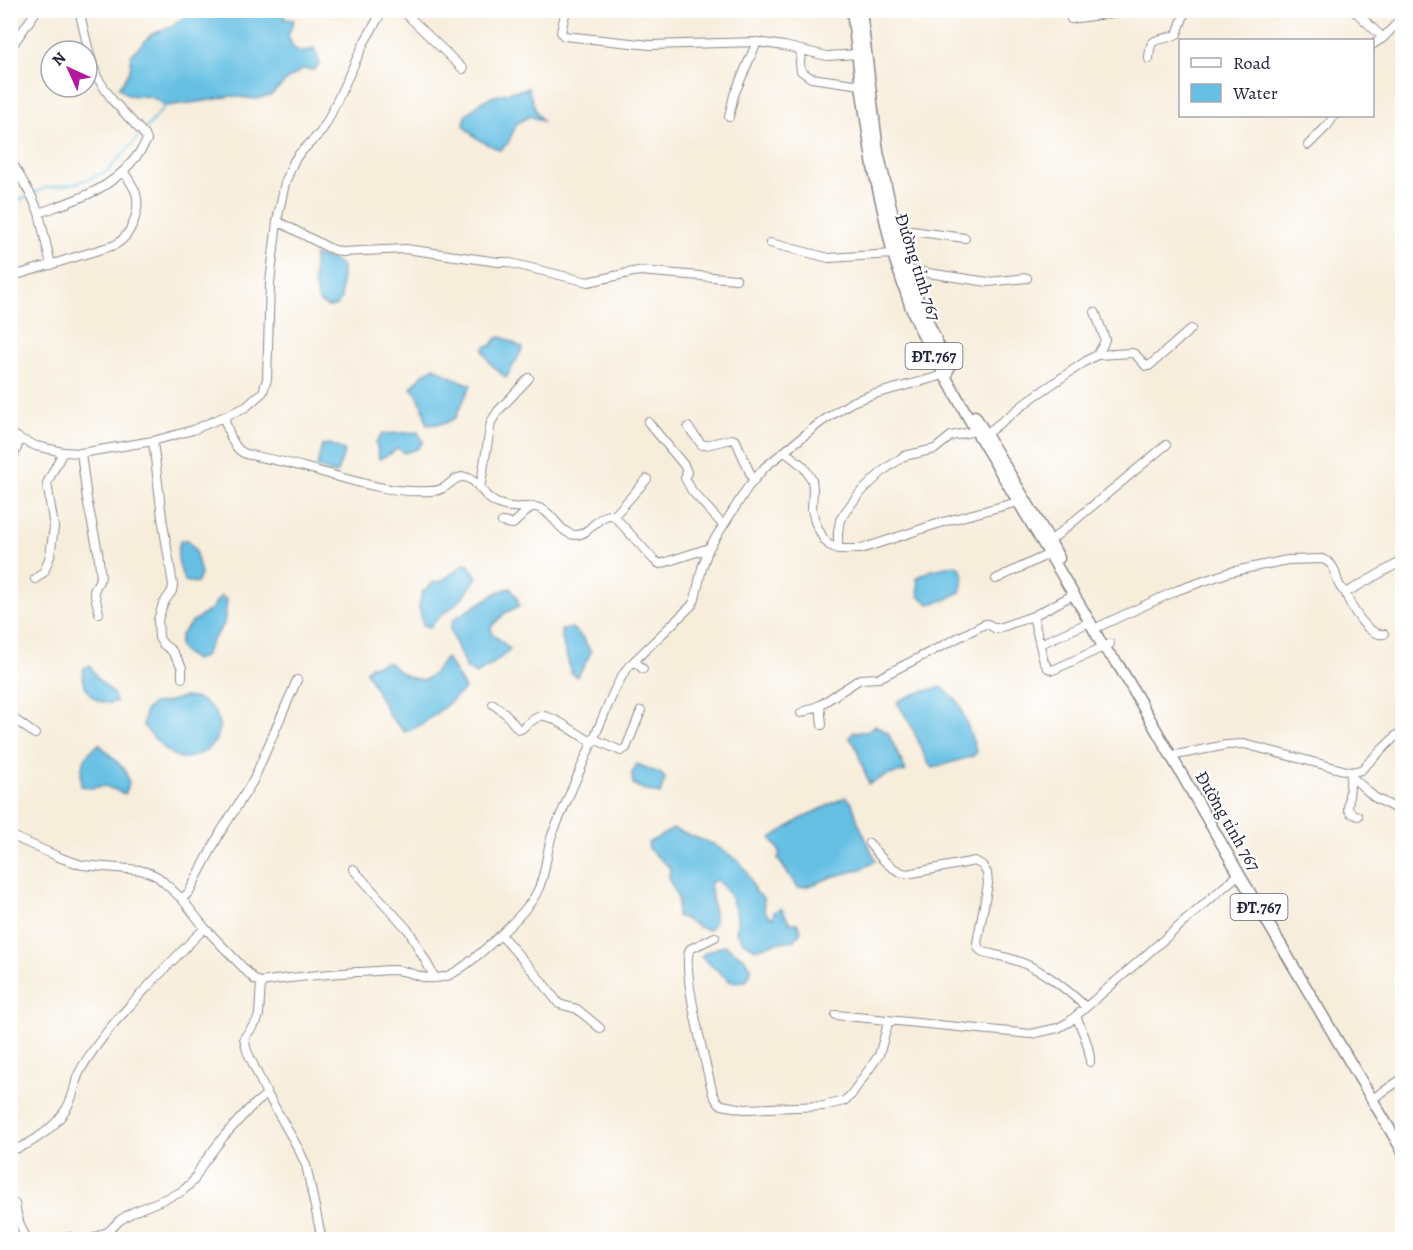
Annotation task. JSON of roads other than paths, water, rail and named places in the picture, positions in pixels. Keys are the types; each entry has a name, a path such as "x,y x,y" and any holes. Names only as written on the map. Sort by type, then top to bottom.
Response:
{"main road":[{"name":"Đường tỉnh 767","path":"852,10 873,166 901,279 926,342 948,374 1049,555 1073,595 1095,624"},
{"name":"Đường tỉnh 767","path":"861,10 878,152 896,229 921,307 948,374"},
{"name":"Đường tỉnh 767","path":"981,433 1050,541 1106,646 1402,1150"}],"street":[{"path":"10,49 37,10"},
{"path":"39,213 110,184 124,172 147,140 113,101 97,77 79,10"},
{"path":"402,10 463,69"},
{"path":"566,10 561,32 564,36 650,45 757,42 827,56 858,54"},
{"path":"1071,20 1133,10"},
{"path":"1149,59 1149,46 1152,42 1177,34 1184,11 1197,10"},
{"path":"1352,10 1383,38"},
{"path":"10,432 36,446 81,453 153,441 193,430 246,407 263,392 267,379 270,283 277,221 285,183 294,161 324,128 379,12"},
{"path":"1374,44 1383,38 1402,18"},
{"path":"729,117 734,95 757,42"},
{"path":"801,50 801,70 811,78 861,85"},
{"path":"1308,145 1333,117"},
{"path":"10,159 39,213 51,265"},
{"path":"10,278 121,242 134,221 137,199 132,184 124,172"},
{"path":"277,221 341,252 405,249 506,262 588,282 640,271 736,279"},
{"path":"896,229 965,238"},
{"path":"770,243 829,258 893,254"},
{"path":"908,270 988,282 1027,278"},
{"path":"1095,312 1105,339 1097,355"},
{"path":"838,549 840,520 846,511 858,495 884,470 904,456 935,449 951,436 981,433 1097,355 1132,353 1146,366 1149,366 1191,329"},
{"path":"10,835 82,865 140,870 158,876 182,899 205,928 251,977 261,982 316,974 393,970 424,978 449,975 501,935 530,904 537,893 552,835 614,690 622,675 634,661 692,605 709,548 753,480 765,467 821,422 852,402 948,374"},
{"path":"480,489 491,423 498,411 530,378"},
{"path":"224,418 236,448 246,454 389,489 431,491 444,488 454,479 463,477 471,480 490,499 502,506 539,508 547,512 573,535 585,532 610,514 660,564 709,548"},
{"path":"648,422 684,465 687,472 685,478 692,490 723,525"},
{"path":"688,427 702,445 732,439 736,441 753,480"},
{"path":"10,466 20,439"},
{"path":"153,441 173,585 158,620 159,638 179,662 182,668 182,678"},
{"path":"1050,541 1166,445"},
{"path":"35,579 44,572 50,556 54,527 47,483 63,452"},
{"path":"785,452 803,466 812,480 812,509 815,522 823,538 829,545 838,549 861,549 943,522 1018,502"},
{"path":"81,453 101,577 94,591 99,613"},
{"path":"614,516 646,479"},
{"path":"502,522 513,524 531,507"},
{"path":"996,579 1049,555"},
{"path":"1040,645 1220,575 1287,560 1322,559 1327,561 1333,566 1340,588 1345,592 1349,603 1365,624 1374,633 1384,634"},
{"path":"1345,592 1402,561"},
{"path":"801,713 820,705 860,679 879,678 985,624 996,629 1033,616 1073,595"},
{"path":"1033,616 1044,662 1048,668 1053,670 1106,646"},
{"path":"634,661 642,669"},
{"path":"182,899 189,892 220,833 253,781 297,680"},
{"path":"493,704 506,714 518,729 535,719 547,716 581,737 621,751 626,748 641,711"},
{"path":"820,705 822,725"},
{"path":"10,716 35,734"},
{"path":"1351,774 1361,770 1402,731"},
{"path":"1171,756 1244,744 1351,774 1374,797 1402,812"},
{"path":"1351,774 1348,809 1358,816"},
{"path":"869,843 889,865 898,872 907,874 975,861 982,865 987,873 988,884 977,943 979,949 1020,962 1049,977 1062,985 1086,1007"},
{"path":"353,869 410,931 435,978"},
{"path":"836,1015 1031,1034 1058,1029 1069,1022 1239,874"},
{"path":"10,1151 36,1138 60,1118 70,1103 79,1074 112,1025 177,954 205,928"},
{"path":"501,935 559,1005 577,1009 600,1028"},
{"path":"715,937 690,949 687,957 693,1003 713,1094 722,1105 744,1109 824,1106 844,1101 851,1095 879,1055 889,1020"},
{"path":"261,982 259,1016 244,1038 247,1051 267,1095 306,1165 322,1239"},
{"path":"1076,1016 1088,1046 1090,1062"},
{"path":"1372,1099 1402,1079"},
{"path":"90,1239 109,1231 120,1220 134,1212 186,1188 224,1136 249,1109 267,1095"},
{"path":"15,1204 19,1222 28,1239"},
{"path":"62,1239 69,1237 77,1239"}],"water":[{"path":"192,10 285,11 284,19 294,20 288,36 294,49 305,52 314,48 320,63 314,70 303,69 271,95 256,99 231,96 165,106 152,97 127,95 119,87 129,72 131,55 152,34 173,26"},
{"path":"528,88 542,121 530,116 517,123 508,143 500,150 475,137 467,130 464,125 466,114 481,102 498,95"},
{"path":"314,255 335,261 342,267 341,299 337,306 328,307 319,302 314,284"},
{"path":"502,337 523,348 506,378 490,363 483,350 486,346 491,346 497,338"},
{"path":"435,367 471,385 455,418 446,423 427,425 420,400 411,388 423,374"},
{"path":"418,432 423,442 417,449 404,453 398,448 379,459 376,442 383,434"},
{"path":"330,444 345,451 335,474 317,467 322,445"},
{"path":"181,540 188,540 195,549 201,575 197,583 184,581 178,555"},
{"path":"466,563 477,577 467,592 430,627 423,625 419,606 422,593 434,582 440,582"},
{"path":"955,565 960,568 964,577 960,592 945,600 929,604 919,596 917,578 929,571"},
{"path":"510,588 517,597 519,606 505,613 491,627 492,633 510,649 497,661 476,674 466,668 450,629 454,619 498,592"},
{"path":"221,596 227,600 224,624 204,657 195,660 182,651 179,644 181,635 191,623 211,609"},
{"path":"572,628 582,637 591,652 577,677 571,672 561,630"},
{"path":"446,658 465,689 419,726 404,732 389,715 366,671 371,666 389,662 405,675 424,680 433,674"},
{"path":"90,665 97,678 113,693 116,702 101,702 90,695 84,683 83,669"},
{"path":"942,687 959,703 977,752 973,756 933,768 928,763 911,725 897,702"},
{"path":"184,697 197,699 207,704 214,711 219,730 216,740 209,748 197,755 183,758 169,753 143,726 145,711 153,704"},
{"path":"875,725 888,733 906,771 885,776 869,784 855,745 849,737 854,732 866,732"},
{"path":"99,744 125,770 129,783 125,794 105,786 91,788 81,786 81,773 86,757"},
{"path":"637,764 665,778 660,794 633,784 632,773"},
{"path":"846,797 852,803 876,861 861,869 798,888 778,859 780,852 771,838 804,817"},
{"path":"673,829 713,844 740,862 755,891 764,899 766,913 773,918 774,912 781,908 790,923 797,923 801,930 795,940 756,949 743,942 736,931 737,919 732,901 723,886 715,880 710,884 715,922 709,930 677,916 678,898 669,879 670,868 649,849 648,843"},
{"path":"724,945 744,958 751,967 746,981 731,982 701,957"}],"waterway":[{"path":"144,131 165,106"},
{"path":"34,193 45,188 78,183 108,171 140,135"},
{"path":"10,204 28,196"}]}
